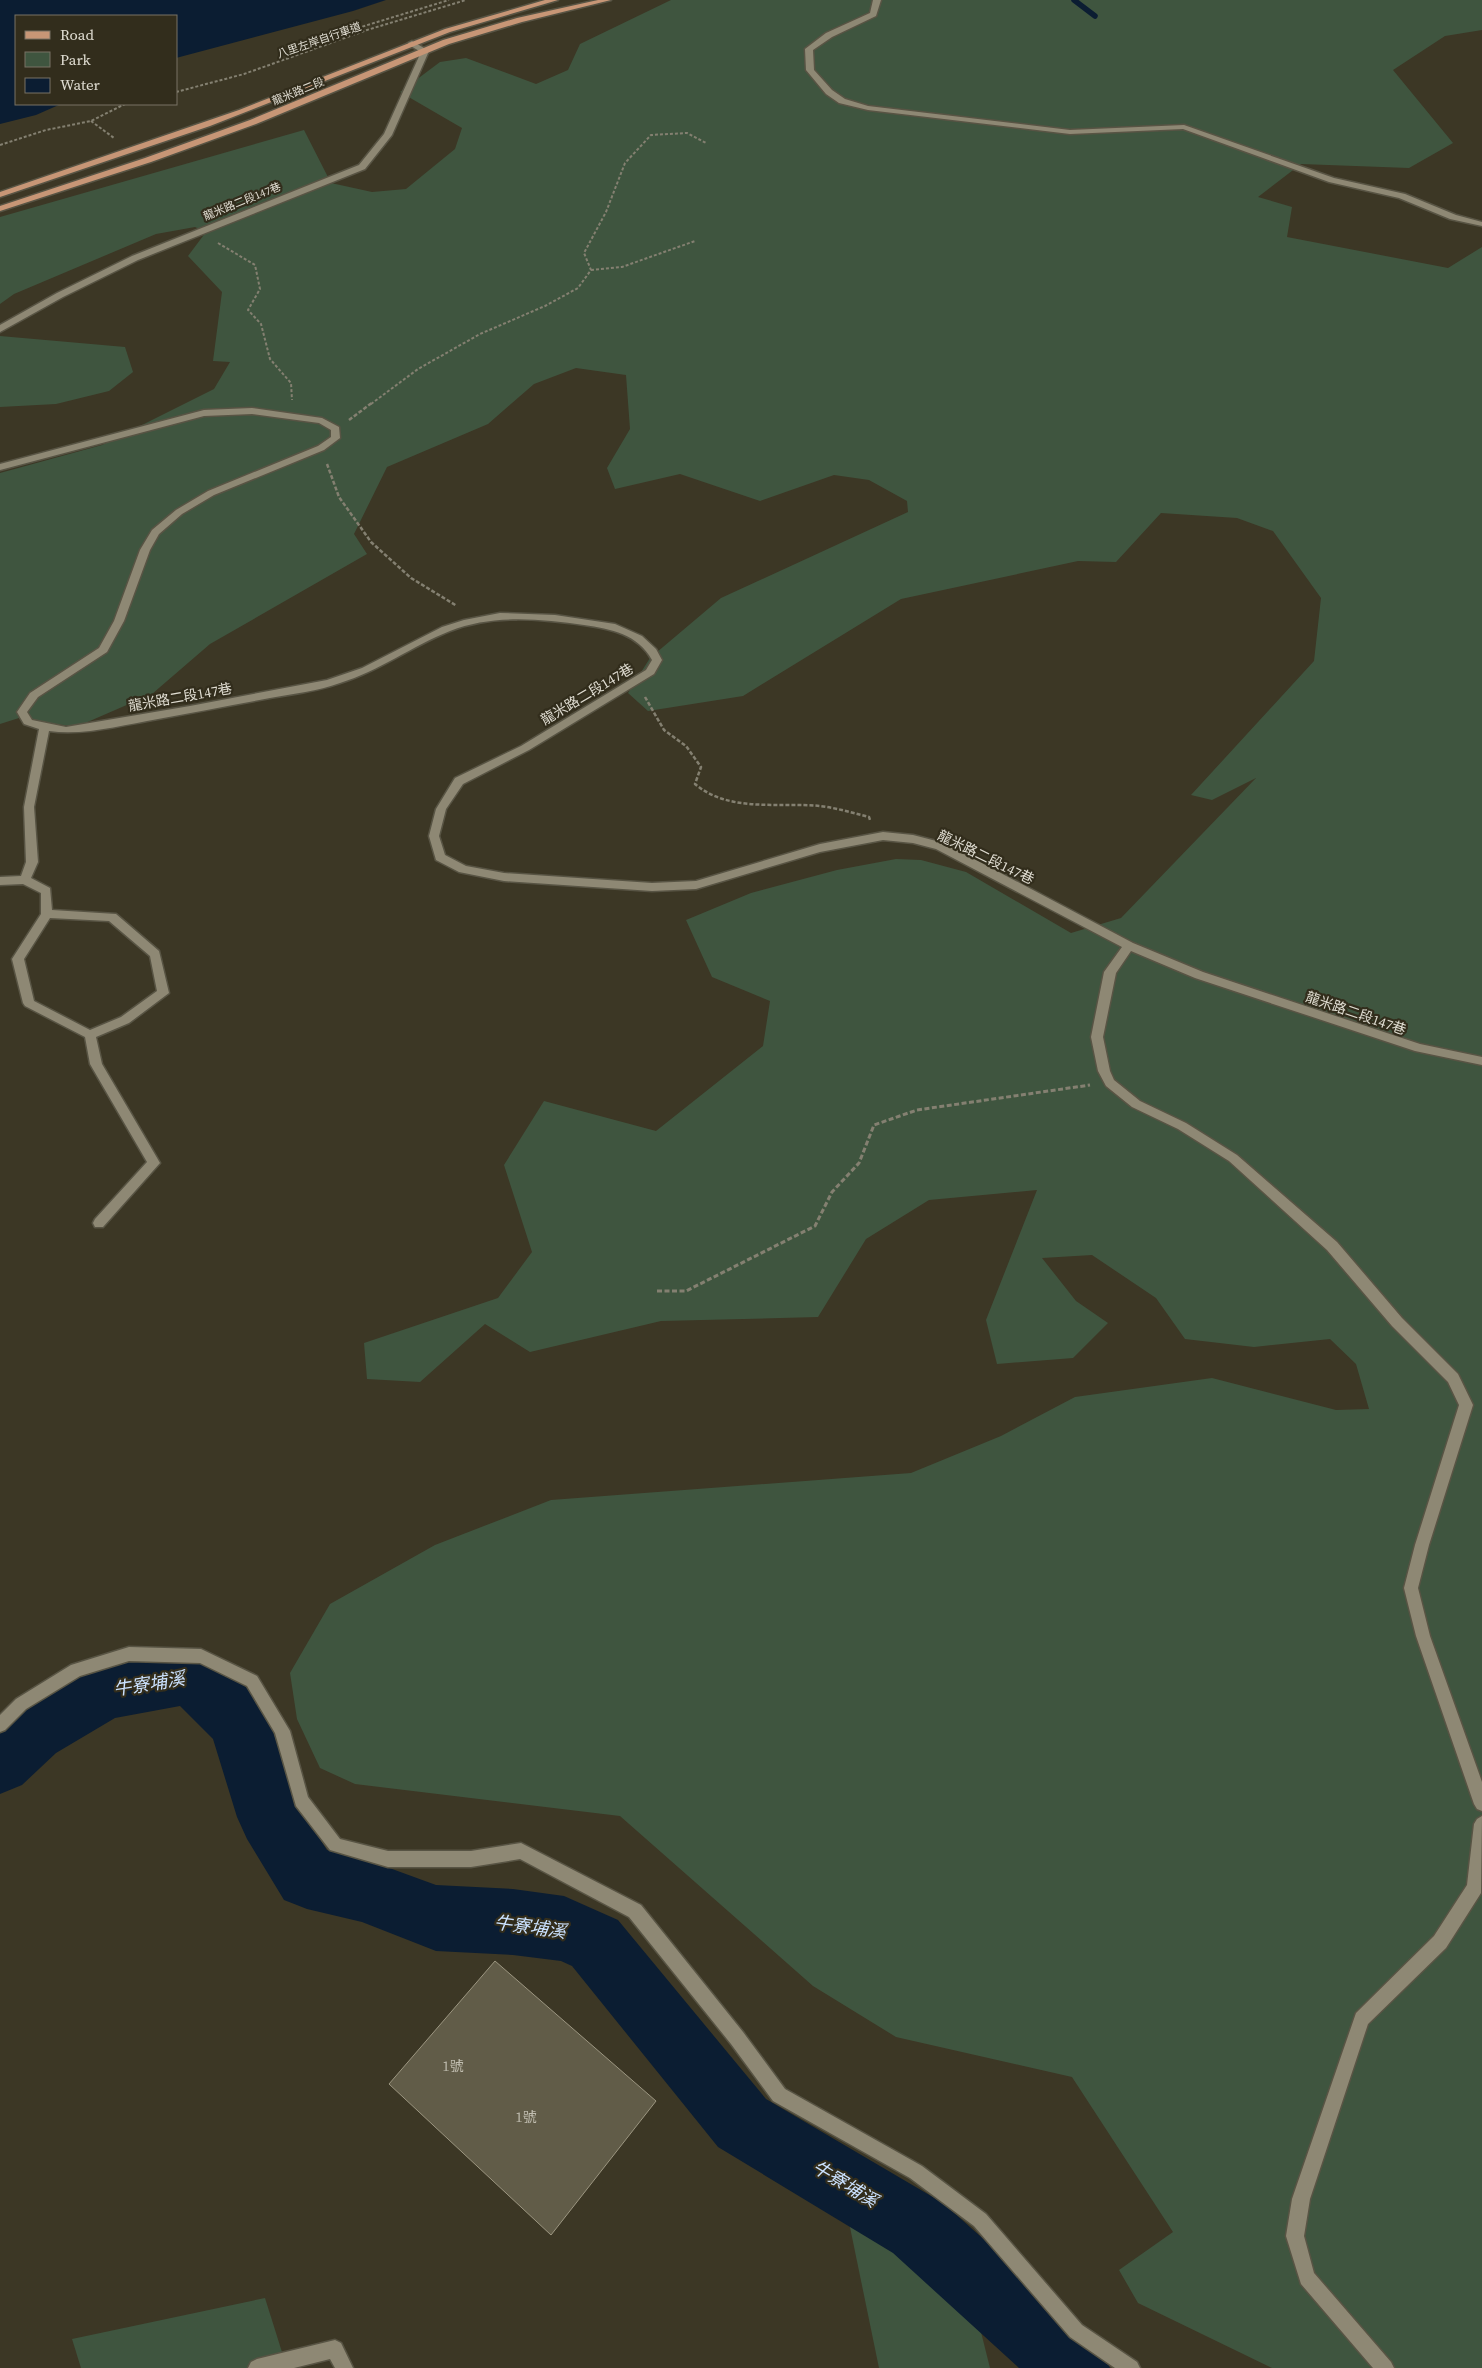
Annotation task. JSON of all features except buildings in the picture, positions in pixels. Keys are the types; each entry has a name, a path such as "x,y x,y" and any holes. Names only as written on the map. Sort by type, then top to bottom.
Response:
{"main road":[{"name":"龍米路二段","path":"0,195 198,129 412,43 496,15 554,0"},
{"name":"龍米路二段","path":"0,209 148,160 253,122 454,39 520,20 606,0"}],"street":[{"path":"877,0 873,14 829,35 808,49 810,70 829,92 842,101 868,108 1070,132 1184,127 1332,180 1402,196 1453,217 1482,224"},
{"path":"412,43 425,51"},
{"name":"龍米路二段147巷","path":"0,329 119,266 189,235 362,167 388,135 425,51"},
{"path":"0,468 126,432 204,413 252,411 293,416 322,421 336,430"},
{"name":"龍米路二段147巷","path":"336,430 335,438 321,448 211,493 179,512 155,532 144,550 119,620 103,650 34,695 22,712 28,722 66,730 211,706 337,681 380,664 448,628 497,616 542,616 601,624 636,635 652,648 657,660 650,672 525,748 460,781 441,809 434,836 440,857 463,869 504,877 652,887 696,885 820,848 883,836 912,839 940,846 1129,946 1199,975 1419,1048 1482,1060"},
{"path":"25,880 32,862 29,807 45,727"},
{"path":"0,881 25,880 46,891 47,914 18,959 29,1002 90,1035 96,1064 154,1163 99,1223"},
{"path":"47,914 112,917 155,954 164,992 125,1020 90,1035"},
{"path":"1129,946 1110,972 1097,1037 1104,1071 1110,1083 1136,1104 1182,1126 1233,1158 1332,1246 1397,1322 1453,1378 1466,1405 1422,1545 1411,1588 1423,1636 1482,1804"},
{"path":"0,1725 21,1704 76,1670 129,1654 201,1656 252,1681 282,1731 301,1801 336,1845 388,1859 471,1859 521,1851 635,1911 737,2038 779,2096 916,2172 980,2220 1076,2331 1131,2368"},
{"path":"1385,2368 1307,2278 1295,2236 1301,2199 1362,2019 1440,1942 1475,1887 1482,1824"},
{"path":"257,2368 335,2350 344,2368"}],"path":[{"path":"353,35 348,31 449,0"},
{"path":"454,0 458,2"},
{"name":"八里左岸自行車道","path":"178,91 215,82 353,35 466,0"},
{"path":"0,145 46,130 91,121 123,105"},
{"path":"591,270 584,253 606,212 625,163 651,135 687,133 706,143"},
{"path":"189,235 219,244 255,265 260,288 248,310 261,324 270,359 291,383 293,416"},
{"path":"591,270 622,268 695,242"},
{"path":"336,430 418,369 480,334 545,306 578,288 591,270"},
{"path":"321,448 339,498 371,542 411,578 479,620"},
{"path":"636,680 664,730 686,746 701,767 696,784 708,795 755,805 821,806 869,817 883,836"},
{"path":"657,1291 686,1291 815,1226 832,1192 859,1163 874,1125 917,1110 1110,1083"}],"green space":[{"path":"671,0 1482,0 1482,30 1445,36 1393,70 1453,143 1409,168 1301,164 1258,197 1292,207 1287,237 1448,268 1482,247 1482,2368 1272,2368 1138,2303 1119,2270 1173,2232 1072,2077 896,2037 813,1986 620,1816 355,1784 320,1768 297,1719 290,1673 330,1604 435,1545 551,1500 911,1473 1001,1436 1075,1397 1212,1378 1336,1410 1369,1409 1356,1364 1330,1339 1254,1347 1185,1339 1156,1298 1092,1255 1042,1258 1076,1301 1108,1323 1073,1358 997,1364 986,1320 1037,1190 929,1200 866,1239 818,1317 661,1321 530,1352 485,1324 420,1382 367,1379 364,1343 498,1298 532,1252 504,1165 544,1101 656,1131 763,1046 770,1001 712,977 686,920 751,893 837,870 896,859 921,860 966,872 1071,933 1121,918 1256,778 1212,800 1191,795 1314,661 1321,598 1273,531 1237,518 1161,513 1116,562 1078,561 901,599 743,696 648,711 628,693 650,658 721,598 908,512 907,501 869,480 834,475 760,501 680,474 615,489 607,468 630,429 626,375 576,368 534,384 488,424 387,467 354,534 367,554 210,644 152,694 76,727 19,718 0,724 0,473 102,445 214,389 230,362 213,361 222,292 188,256 206,232 195,227 156,234 14,294 0,304 0,217 304,130 331,183 372,192 406,189 455,149 462,128 400,92 440,62 466,58 536,84 568,70 580,44"},
{"path":"0,336 125,347 133,372 109,391 56,404 0,407"},
{"path":"874,2190 961,2252 990,2368 879,2368 844,2198"},
{"path":"265,2298 287,2368 81,2368 72,2339"}],"water":[{"path":"0,0 386,0 353,11 178,57 178,15 15,15 15,105 59,105 36,115 0,124"}],"waterway":[{"path":"1074,0 1095,16"},
{"name":"牛寮埔溪","path":"0,1764 34,1732 105,1691 191,1676 239,1722 269,1817 307,1877 362,1890 436,1918 513,1922 564,1929 595,1943 742,2123 918,2228 1073,2368"}]}
